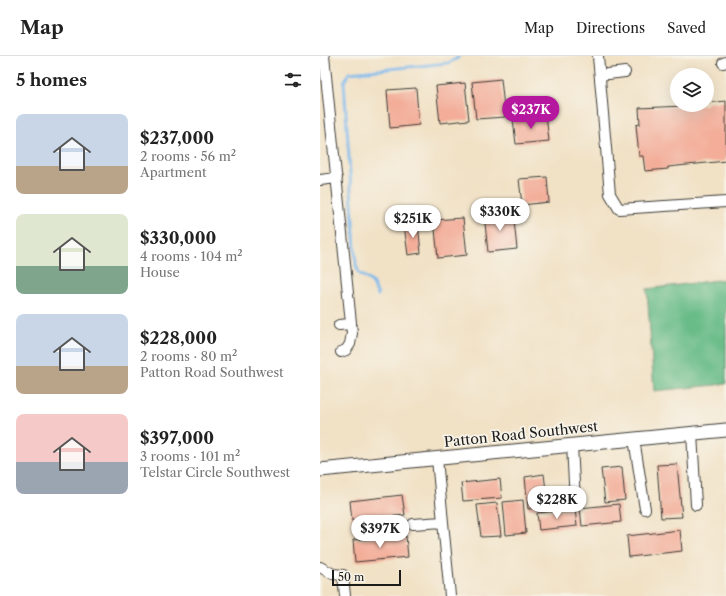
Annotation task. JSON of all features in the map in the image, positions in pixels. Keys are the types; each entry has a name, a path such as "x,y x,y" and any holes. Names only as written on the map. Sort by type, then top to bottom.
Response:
{"main road":[{"name":"Patton Road Southwest","path":"320,470 726,430"}],"street":[{"path":"320,56 324,56 351,324 350,344 346,350 341,352"},
{"path":"598,56 610,194 619,209 726,202"},
{"path":"600,75 625,72"},
{"path":"320,180 337,178"},
{"path":"339,325 351,324"},
{"path":"692,433 696,506"},
{"path":"634,439 645,509"},
{"path":"572,445 575,502"},
{"path":"437,458 450,596"},
{"path":"413,524 443,522"},
{"path":"320,567 333,574 343,576 345,596"}],"green space":[{"path":"726,279 726,384 654,391 647,289"}],"building":[{"path":"501,79 505,117 476,119 472,82"},
{"path":"465,83 469,120 440,123 436,86"},
{"path":"416,88 419,125 390,128 387,90"},
{"path":"726,101 726,161 645,171 643,156 639,156 636,125 640,124 639,108 670,107 670,112 714,112 714,102"},
{"path":"546,115 549,141 516,144 513,119"},
{"path":"547,177 549,202 522,205 519,179"},
{"path":"513,211 517,249 488,252 484,214"},
{"path":"463,218 467,255 438,258 434,220"},
{"path":"418,223 421,253 408,255 404,225"},
{"path":"677,464 682,517 661,518 657,465"},
{"path":"622,467 625,500 605,502 601,469"},
{"path":"544,474 548,507 528,509 525,477"},
{"path":"500,479 502,498 463,501 461,483"},
{"path":"402,495 405,515 352,521 350,501"},
{"path":"523,500 526,533 506,535 503,502"},
{"path":"497,503 501,536 481,537 477,505"},
{"path":"619,504 621,522 582,526 580,508"},
{"path":"575,509 577,526 539,530 537,513"},
{"path":"680,530 682,551 629,557 627,536"},
{"path":"406,536 408,557 355,562 353,540"}],"waterway":[{"path":"378,295 372,282 359,273 356,265 344,82 349,73 448,63 458,58 458,56"}]}
